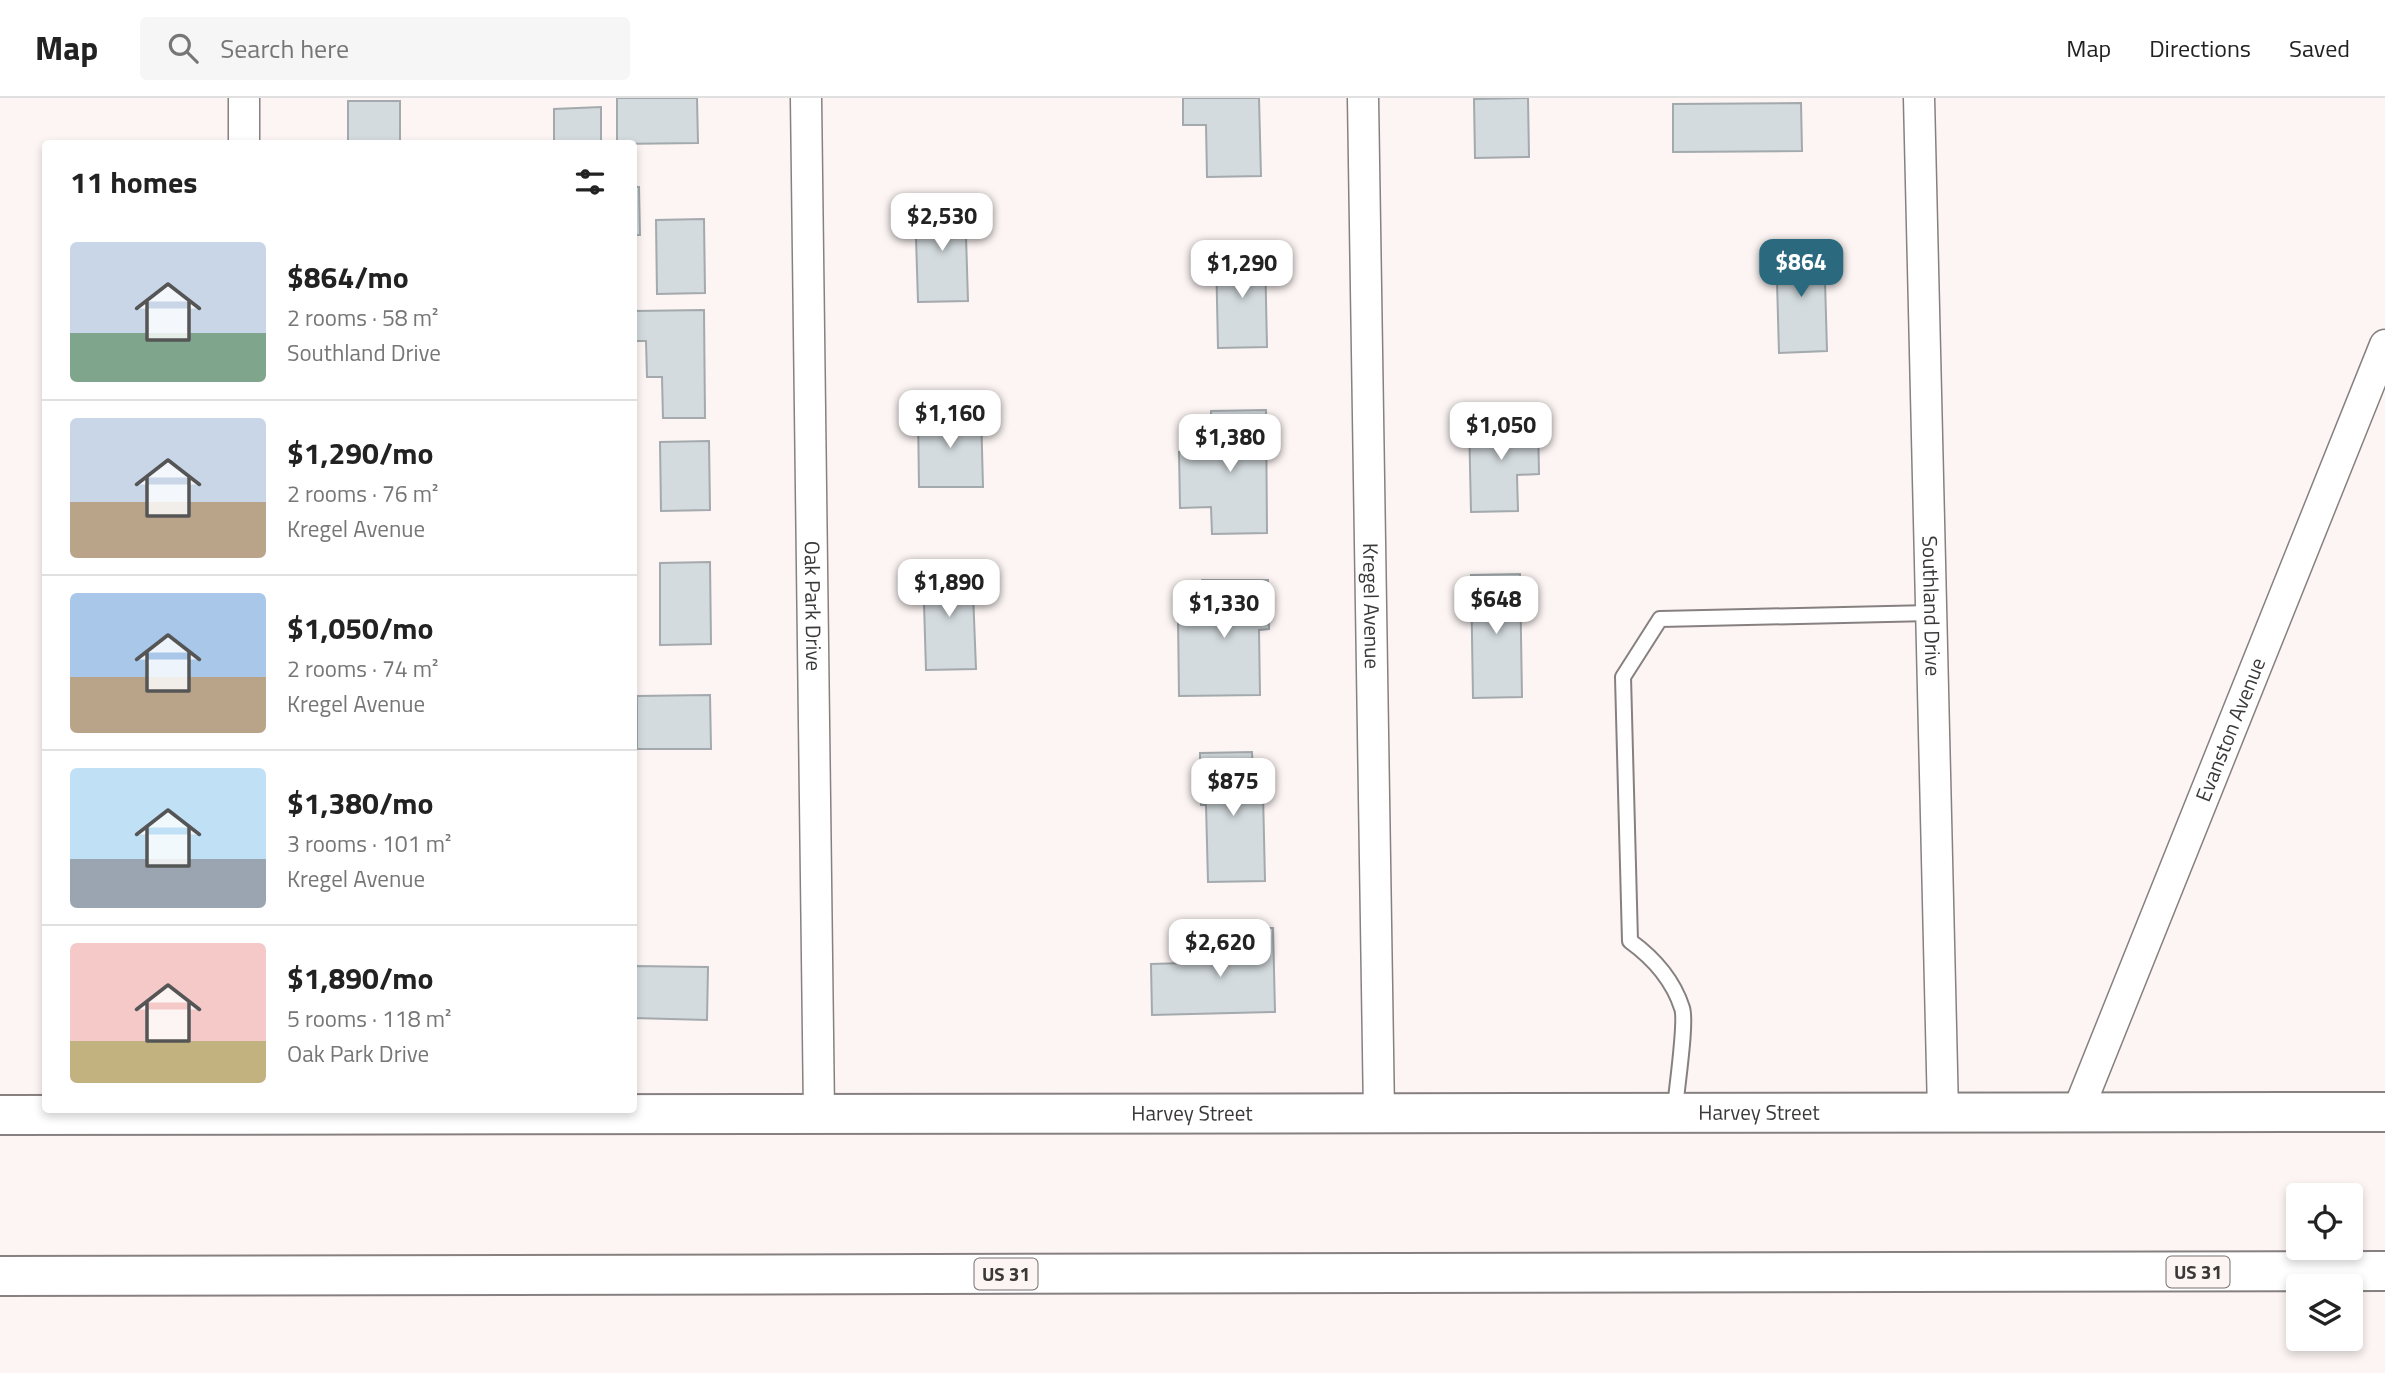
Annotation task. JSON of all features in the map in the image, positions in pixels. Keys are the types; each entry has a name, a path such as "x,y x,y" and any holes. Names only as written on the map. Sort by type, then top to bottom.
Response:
{"main road":[{"name":"Harvey Street","path":"637,1113 2385,1112"},
{"name":"Harvey Street","path":"0,1115 173,1113"},
{"name":"US 31","path":"0,1276 2385,1271"}],"street":[{"path":"244,98 244,140"},
{"name":"Oak Park Drive","path":"806,98 820,1113"},
{"name":"Kregel Avenue","path":"1363,98 1379,1114"},
{"name":"Southland Drive","path":"1919,98 1943,1112"},
{"name":"Evanston Avenue","path":"2077,1113 2385,345"}],"lane":[{"path":"1674,1113 1683,1010 1664,974 1648,954 1630,941 1623,677 1660,619 1931,613"}],"building":[{"path":"617,98 697,98 698,143 637,144 637,140 617,140"},
{"path":"1183,98 1259,98 1261,176 1207,177 1206,125 1183,125"},
{"path":"1528,98 1529,157 1475,158 1474,99"},
{"path":"348,101 400,101 400,140 348,140"},
{"path":"1801,103 1802,151 1673,152 1673,104"},
{"path":"601,107 601,140 554,140 554,109"},
{"path":"637,187 639,187 640,235 637,235"},
{"path":"965,204 968,301 918,302 915,205"},
{"path":"704,219 705,293 657,294 656,220"},
{"path":"1824,245 1827,351 1779,353 1776,246"},
{"path":"1265,253 1267,347 1218,348 1216,254"},
{"path":"704,310 705,418 663,418 662,377 647,377 646,341 637,341 637,311"},
{"path":"1266,410 1267,533 1212,534 1211,507 1180,508 1179,452 1211,452 1211,411"},
{"path":"981,412 983,487 919,487 918,413"},
{"path":"1538,420 1539,474 1517,475 1518,511 1471,512 1469,421"},
{"path":"709,441 710,510 661,511 660,442"},
{"path":"710,562 711,644 660,645 660,563"},
{"path":"972,567 976,669 926,670 923,569"},
{"path":"1520,574 1522,697 1473,698 1471,575"},
{"path":"1202,580 1268,580 1269,629 1259,630 1260,695 1179,696 1178,616 1203,616"},
{"path":"710,695 711,749 637,749 637,696"},
{"path":"1252,752 1254,793 1263,793 1265,881 1208,882 1206,805 1201,805 1200,753"},
{"path":"1273,928 1275,1012 1152,1015 1151,964 1221,962 1220,929"},
{"path":"637,966 708,967 707,1020 637,1018"}]}
